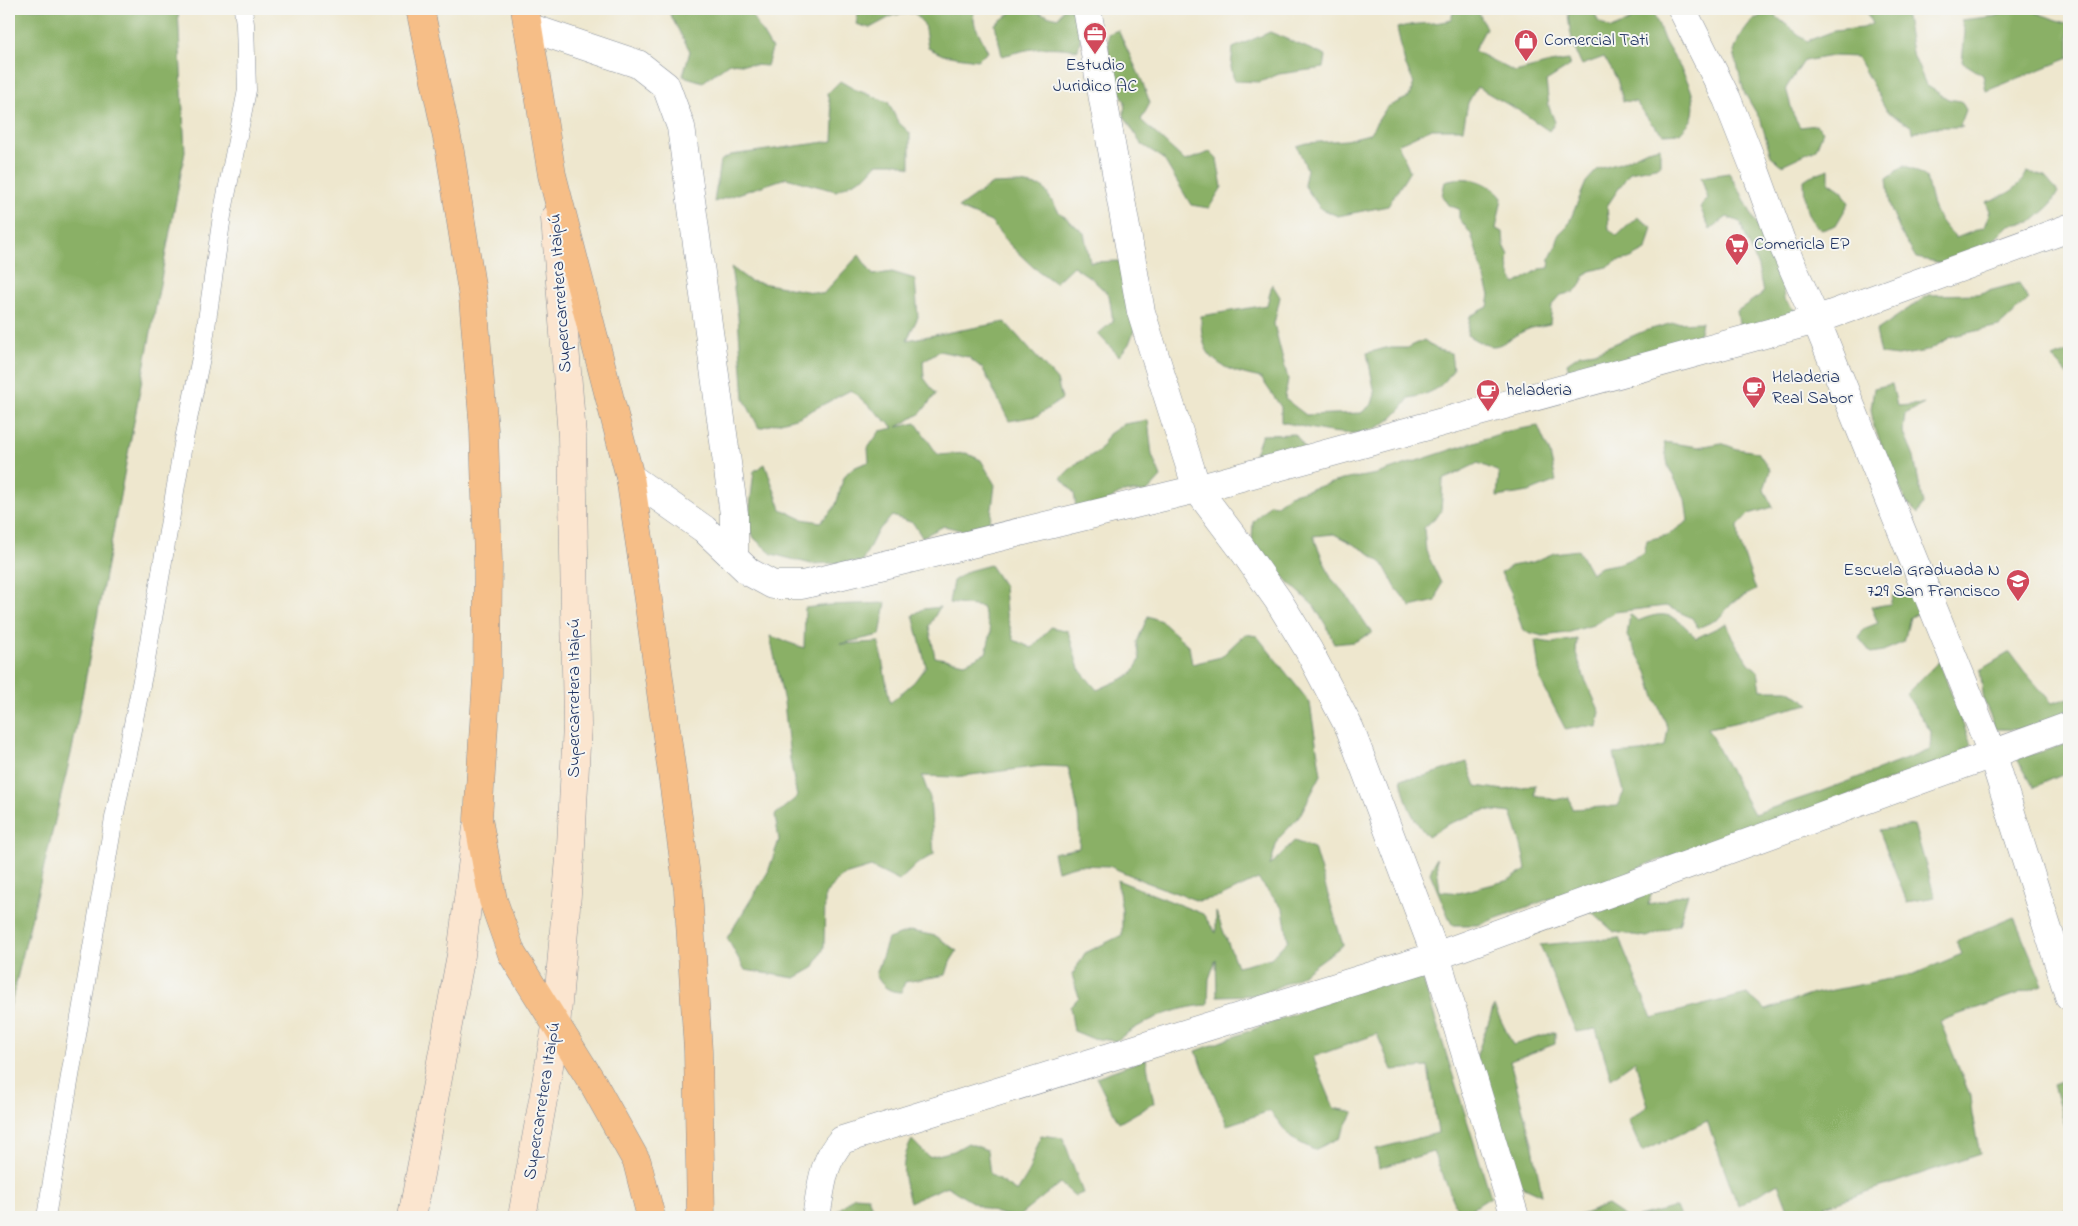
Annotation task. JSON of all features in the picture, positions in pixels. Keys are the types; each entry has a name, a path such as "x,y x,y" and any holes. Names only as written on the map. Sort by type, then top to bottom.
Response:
{"highway":[{"path":"420,9 454,171 473,298 484,430 488,562 487,677 478,818 493,900 512,954 594,1085 637,1162 651,1217"},
{"path":"526,18 552,175 630,477 688,890 698,1051 701,1217"}],"street":[{"path":"1087,9 1141,312 1197,489 1278,600 1308,649 1350,729 1436,956 1515,1217"},
{"path":"1682,9 1727,99 1754,167 1780,241 1816,320 1992,753 2069,996"},
{"path":"526,18 638,64 666,86 681,127 734,514 734,558"},
{"name":"Supercarretera Itaipú","path":"522,1217 556,1027 572,846 577,725 572,436 552,175"},
{"path":"630,477 704,530 749,572 773,585 802,585 1197,489 1816,320 2069,228"},
{"path":"816,1217 826,1165 831,1154 842,1140 1436,956 2069,726"},
{"path":"412,1217 461,955 478,818"}],"lane":[{"path":"46,1217 114,818 146,665 184,439 203,348 222,216 247,90 243,9"}],"green space":[{"path":"9,9 178,9 185,152 72,750 9,1012"},
{"path":"667,9 750,9 772,49 767,66 729,63 703,82 683,76 690,51"},
{"path":"859,9 972,9 975,25 988,52 977,60 943,55 928,48 924,24 914,13 894,15 870,28 856,24"},
{"path":"1010,9 1032,9 1035,12 1058,18 1063,9 1078,9 1082,28 1078,50 1039,48 1002,56 995,24 1011,13"},
{"path":"1454,9 1477,9 1486,28 1474,51 1515,72 1568,60 1570,66 1546,81 1549,107 1555,122 1549,131 1523,113 1477,87 1468,103 1463,129 1430,129 1398,144 1410,171 1388,206 1338,216 1321,209 1304,185 1307,169 1297,146 1307,143 1346,140 1369,134 1387,107 1409,97 1414,83 1405,64 1397,28 1451,20"},
{"path":"1574,9 1593,9 1598,21 1611,29 1629,21 1641,11 1654,15 1664,40 1690,87 1693,98 1692,118 1680,133 1663,134 1651,123 1636,102 1623,101 1617,79 1604,57 1582,65 1569,25 1568,11"},
{"path":"1865,9 1909,9 1906,17 1912,52 1926,85 1948,99 1961,101 1966,110 1960,126 1963,127 1934,127 1913,133 1912,127 1887,111 1857,57 1832,56 1804,61 1786,88 1793,114 1800,127 1816,125 1823,131 1816,149 1782,165 1771,156 1761,121 1744,92 1734,52 1739,38 1752,21 1765,13 1774,15 1807,41 1834,31 1862,28 1872,24"},
{"path":"2009,9 2032,9 2037,13 2069,24 2069,58 1986,91 1983,75 1962,62 1965,32 1961,20 1997,16"},
{"path":"1118,30 1142,81 1150,103 1141,120 1185,161 1210,152 1217,159 1222,187 1209,208 1191,205 1163,158 1141,144 1124,116 1125,102 1109,68 1108,34"},
{"path":"1270,32 1326,56 1324,68 1279,74 1260,82 1234,81 1231,67 1233,48"},
{"path":"840,81 854,89 888,102 898,122 910,133 910,168 899,163 878,163 866,176 836,191 786,178 714,202 720,161 731,155 833,141 834,120 827,94"},
{"path":"1660,147 1660,166 1630,172 1607,206 1609,229 1617,236 1637,217 1652,227 1646,250 1629,259 1617,261 1610,266 1584,275 1582,284 1574,292 1561,295 1552,305 1550,324 1527,330 1503,343 1492,346 1486,345 1467,335 1470,316 1488,307 1490,295 1471,234 1459,218 1459,209 1448,205 1442,196 1445,181 1453,179 1476,180 1490,187 1502,198 1496,229 1503,232 1504,245 1509,255 1509,270 1515,284 1540,269 1549,268 1550,258 1559,234 1568,225 1586,182 1598,169 1620,163 1647,150"},
{"path":"1905,165 1926,177 1938,217 1948,231 1956,238 1984,227 1990,211 1986,202 2015,188 2027,172 2045,177 2058,192 2050,206 2032,222 2009,225 1982,252 1942,263 1916,258 1900,231 1890,206 1887,178"},
{"path":"1829,169 1829,182 1842,191 1849,203 1836,225 1822,230 1811,220 1808,214 1804,180"},
{"path":"1729,173 1760,231 1773,246 1781,271 1784,299 1797,313 1740,331 1737,311 1763,293 1758,267 1740,222 1727,217 1710,230 1700,207 1708,199 1701,177"},
{"path":"1020,183 1043,187 1059,212 1084,233 1090,262 1119,261 1141,312 1129,344 1119,356 1098,334 1113,321 1109,295 1091,278 1073,266 1055,283 1033,267 1010,245 991,222 958,208 992,184"},
{"path":"859,255 873,275 892,272 915,279 918,317 907,340 1005,322 1057,380 1062,399 1037,416 1009,421 983,369 968,357 939,351 923,361 924,378 936,394 921,413 897,427 916,423 938,455 966,453 981,460 995,485 991,516 985,536 944,526 922,537 913,523 892,516 877,532 862,562 811,564 772,554 754,538 748,523 754,471 765,464 781,509 802,519 821,522 835,506 842,482 848,472 859,465 869,462 868,448 880,431 894,428 851,390 799,417 759,428 744,399 738,317 731,267 750,281 823,294"},
{"path":"2019,283 2028,300 1999,326 1953,336 1927,351 1897,356 1881,354 1876,331 1928,295 1977,294"},
{"path":"1272,284 1280,297 1274,324 1288,379 1285,399 1306,415 1361,413 1372,404 1375,394 1367,353 1386,348 1407,348 1424,340 1438,350 1451,353 1453,370 1435,390 1409,398 1396,414 1382,425 1367,431 1335,433 1281,422 1281,407 1261,378 1234,371 1217,362 1206,349 1201,328 1201,316 1267,305"},
{"path":"1702,322 1700,332 1695,341 1572,383 1567,363 1580,354 1595,352 1644,331 1673,323"},
{"path":"2069,351 2069,376 2053,358"},
{"path":"1892,384 1897,406 1924,404 1905,414 1903,431 1914,457 1923,504 1918,514 1906,502 1874,427 1871,409 1874,388"},
{"path":"1148,420 1152,455 1161,477 1147,492 1123,492 1101,504 1076,507 1074,493 1061,478 1074,465 1099,451 1109,434 1124,424"},
{"path":"1538,426 1550,454 1556,481 1529,492 1497,497 1499,472 1478,463 1443,480 1441,512 1424,528 1426,551 1441,583 1436,601 1411,607 1396,588 1383,564 1366,551 1334,534 1313,536 1331,578 1347,596 1372,633 1354,642 1334,644 1327,627 1314,606 1269,564 1252,541 1253,522 1270,504 1277,505 1289,495 1342,480 1377,474 1508,431"},
{"path":"1295,434 1307,451 1277,460 1254,456 1262,435"},
{"path":"1664,442 1699,447 1721,443 1737,449 1758,452 1770,470 1764,490 1773,507 1749,514 1738,526 1739,541 1756,590 1734,601 1718,619 1698,628 1692,618 1666,606 1615,612 1593,625 1567,633 1543,636 1523,631 1511,592 1501,573 1511,566 1533,562 1554,553 1578,550 1591,573 1600,567 1621,563 1644,553 1647,540 1668,535 1688,521 1685,499 1668,466"},
{"path":"990,565 1004,586 1006,613 1014,640 1032,648 1051,627 1068,631 1079,669 1097,690 1131,675 1140,660 1137,642 1148,616 1161,621 1189,646 1192,664 1221,657 1245,634 1257,636 1310,703 1321,775 1299,817 1278,839 1270,866 1294,841 1314,848 1343,945 1297,978 1260,995 1217,996 1216,959 1209,979 1208,1005 1196,1006 1159,1016 1137,1027 1116,1041 1091,1038 1074,1031 1070,1007 1079,997 1072,975 1085,953 1122,935 1122,911 1117,880 1203,914 1216,933 1216,912 1237,966 1271,958 1288,940 1283,909 1258,879 1220,897 1198,901 1109,866 1078,865 1057,871 1053,853 1079,848 1077,807 1068,767 1042,766 955,777 922,776 930,798 934,854 917,864 899,881 871,867 841,876 825,895 824,948 813,968 795,978 745,970 727,938 768,872 779,840 775,815 797,797 790,759 784,702 770,636 804,648 805,608 828,605 886,603 880,635 840,644 879,642 890,703 914,682 926,666 913,615 923,609 940,607 929,626 935,657 965,663 986,653 991,632 982,607 949,603 953,581 968,571"},
{"path":"1913,588 1919,600 1919,614 1910,617 1904,642 1883,651 1871,653 1859,638 1863,629 1878,623 1871,607 1890,604 1893,595"},
{"path":"1630,614 1638,621 1657,615 1671,616 1683,624 1696,638 1727,623 1732,638 1749,663 1758,671 1761,690 1788,690 1810,704 1707,728 1754,814 1817,793 1930,750 1931,732 1906,694 1939,661 1971,745 1957,756 1736,836 1693,848 1643,866 1613,881 1590,884 1478,925 1452,925 1430,873 1436,858 1440,891 1459,893 1509,880 1526,870 1514,820 1511,813 1486,810 1448,824 1428,837 1410,810 1401,779 1425,776 1467,762 1476,786 1504,790 1535,785 1535,795 1555,800 1569,797 1572,809 1617,806 1624,792 1614,754 1641,752 1665,746 1668,728 1656,701 1647,672 1627,636"},
{"path":"1577,639 1576,653 1584,677 1600,712 1597,727 1584,726 1566,730 1540,680 1535,640 1552,643"},
{"path":"2010,652 2052,703 2069,698 2069,718 2039,730 1996,729 1984,701 1980,670"},
{"path":"2069,743 2069,772 2034,787 2017,759"},
{"path":"1914,825 1935,897 1907,902 1879,830"},
{"path":"1656,876 1648,905 1688,893 1679,924 1647,937 1614,932 1583,904"},
{"path":"2014,917 2043,985 1940,1021 1970,1096 1980,1154 1825,1206 1829,1217 1791,1217 1778,1183 1738,1206 1707,1121 1642,1152 1628,1120 1648,1106 1635,1061 1611,1078 1596,1029 1576,1032 1540,945 1619,938 1652,1018 1747,994 1766,1010 1813,994 1914,974 1962,954 1956,941"},
{"path":"911,931 936,936 957,951 950,962 946,975 905,982 901,992 889,990 876,975 888,939"},
{"path":"1419,967 1491,1197 1460,1216 1433,1152 1379,1168 1376,1149 1438,1133 1428,1067 1392,1070 1377,1034 1313,1057 1334,1108 1354,1112 1339,1138 1314,1150 1291,1138 1270,1111 1227,1125 1196,1051"},
{"path":"1494,1006 1513,1045 1555,1032 1555,1044 1510,1061 1533,1147 1542,1195 1503,1177 1474,1063"},
{"path":"1146,1059 1154,1103 1119,1123 1096,1077"},
{"path":"2069,1079 2069,1139 2053,1085"},
{"path":"1041,1135 1063,1138 1083,1193 1075,1196 1060,1183 1018,1217 989,1210 947,1186 910,1202 904,1164 905,1156 912,1140 929,1157 954,1151 968,1143 987,1150 990,1174 1017,1192 1027,1176"},
{"path":"854,1196 868,1197 876,1217 831,1217"},
{"path":"1607,1205 1625,1217 1575,1217"},
{"path":"1676,1207 1680,1217 1637,1217"},
{"path":"2069,1209 2069,1217 2045,1217"}],"place":[{"name":"Estudio Juridico AC","path":"1095,55"},
{"name":"Comercial Tati","path":"1526,62"},
{"name":"Comericla EP","path":"1737,266"},
{"name":"Heladeria Real Sabor","path":"1754,409"},
{"name":"heladeria","path":"1488,412"},
{"name":"Escuela Graduada N 729 San Francisco","path":"2018,602"}]}
